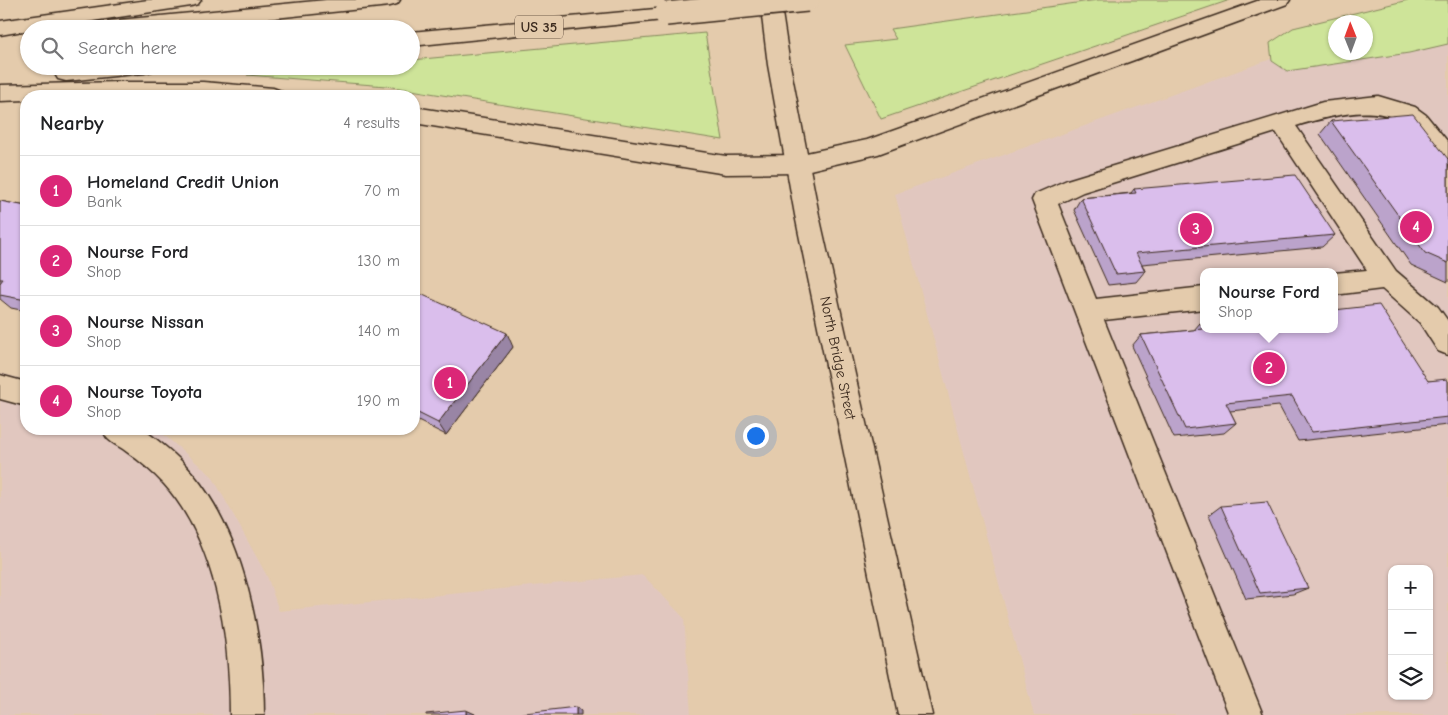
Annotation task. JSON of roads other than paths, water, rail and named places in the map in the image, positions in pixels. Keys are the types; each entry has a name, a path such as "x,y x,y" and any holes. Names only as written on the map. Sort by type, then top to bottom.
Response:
{"main road":[{"path":"55,20 191,0"},
{"path":"189,20 390,0"},
{"name":"North Bridge Street","path":"770,0 797,164 915,715"},
{"name":"US 35","path":"420,39 807,0"},
{"path":"420,116 726,165 797,164 870,148 1280,0"},
{"path":"0,28 20,25"},
{"path":"0,38 20,37"},
{"path":"0,81 58,75"},
{"path":"90,90 203,90"},
{"path":"0,93 20,92"},
{"path":"1246,715 1044,200 1075,186 1281,122 1323,110 1378,104 1407,113 1418,121 1448,158"},
{"path":"1281,122 1387,278 1439,314 1448,343"},
{"path":"1338,284 1387,278"},
{"path":"1086,311 1200,298"},
{"path":"0,387 20,392"},
{"path":"127,435 144,446 189,493 220,553 238,617 248,694 247,715"}],"place":[{"name":"Nourse Toyota","path":"1416,227"},
{"name":"Nourse Nissan","path":"1196,229"},
{"name":"Nourse Ford","path":"1269,368"},
{"name":"Homeland Credit Union","path":"450,383"}]}
